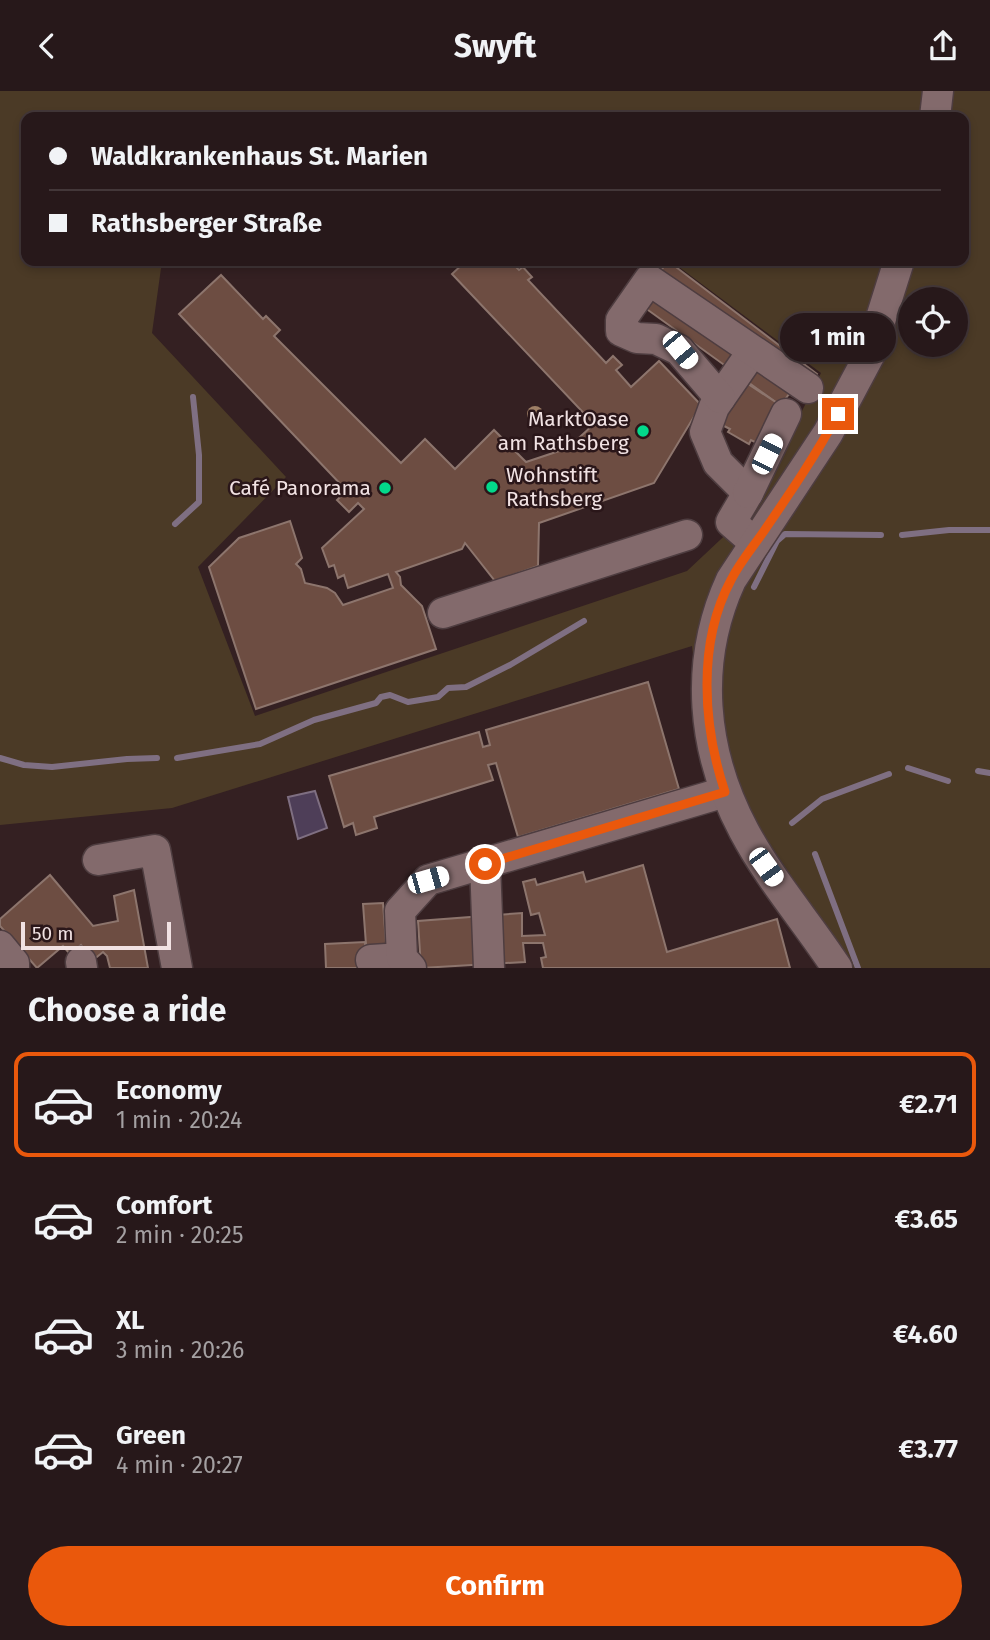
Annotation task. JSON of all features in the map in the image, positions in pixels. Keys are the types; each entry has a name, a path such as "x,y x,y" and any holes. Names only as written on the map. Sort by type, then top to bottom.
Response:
{"street":[{"path":"936,112 938,91"},
{"path":"837,968 766,867 725,792 713,755 707,668 723,597 731,580 828,433 869,356 895,274"},
{"path":"720,398 680,350 656,339 638,338 621,331 621,320 649,280 808,388"},
{"path":"748,493 718,463 705,432 713,407 752,352"},
{"path":"755,544 731,522 786,414"},
{"path":"443,613 687,535"},
{"path":"371,960 407,963 400,911 428,880 725,792"},
{"path":"98,860 155,850 175,961"},
{"path":"485,864 489,968"},
{"path":"0,946 14,963 14,968"}],"shaded area":[{"path":"0,91 990,91 990,968 826,968 778,897 697,691 692,646 172,808 0,825","holes":["21,112 969,112 969,266 678,266 821,373 753,509 687,571 255,716 198,567 286,477 152,333 161,266 21,266"]},
{"path":"315,791 327,828 298,839 288,797"}],"building":[{"name":"Wohnstift Rathsberg","path":"461,266 515,266 519,270 523,267 532,277 528,280 606,363 613,356 622,365 616,370 631,387 659,361 701,405 654,483 539,523 538,566 495,581 465,543 462,549 396,572 401,585 422,606 436,649 256,709 209,567 239,538 290,521 302,558 296,564 301,569 305,583 327,588 335,593 343,605 393,588 388,574 348,588 344,575 338,578 334,565 329,567 322,548 364,509 358,503 349,512 337,500 347,491 179,314 221,275 263,319 266,316 280,330 274,336 401,463 425,439 455,469 494,430 526,462 568,448 594,424 452,274"},
{"path":"664,266 675,266 817,374 803,402 789,394 781,405 777,403 641,305 647,290"},
{"path":"742,380 777,403 761,445 751,440 749,444 720,424"},
{"path":"648,682 679,789 518,837 496,763 488,765 493,780 374,817 377,828 356,835 353,823 344,827 329,776 479,732 483,747 490,745 486,730"},
{"path":"643,865 667,952 777,919 790,968 543,968 541,958 546,957 543,943 523,943 525,962 421,968 418,921 522,913 522,936 545,935 539,913 531,915 523,882 535,879 537,885 583,872 586,882"},
{"path":"50,875 93,926 118,921 114,896 134,890 148,968 110,968 103,952 93,960 81,945 70,954 63,946 37,968 0,926 0,919"},
{"path":"383,903 387,956 367,958 363,904"},
{"path":"365,942 366,968 326,968 325,944"}],"waterway":[{"path":"175,524 199,502 199,455 193,397"},
{"path":"902,535 949,530 990,530"},
{"path":"754,587 777,541 785,534 881,535"},
{"path":"177,758 260,744 314,720 376,703 381,697 390,695 408,702 438,697 448,688 466,687 510,665 584,621"},
{"path":"0,758 24,765 52,767 157,758"},
{"path":"908,768 948,781"},
{"path":"978,771 990,773"},
{"path":"792,823 822,799 889,774"},
{"path":"815,854 858,968"}],"place":[{"name":"MarktOase am Rathsberg","path":"643,431"},
{"name":"Wohnstift Rathsberg","path":"492,487"},
{"name":"Café Panorama","path":"385,488"}],"route":[{"path":"485,864 725,792 713,755 707,698 707,668 723,597 731,580 838,414"}]}
